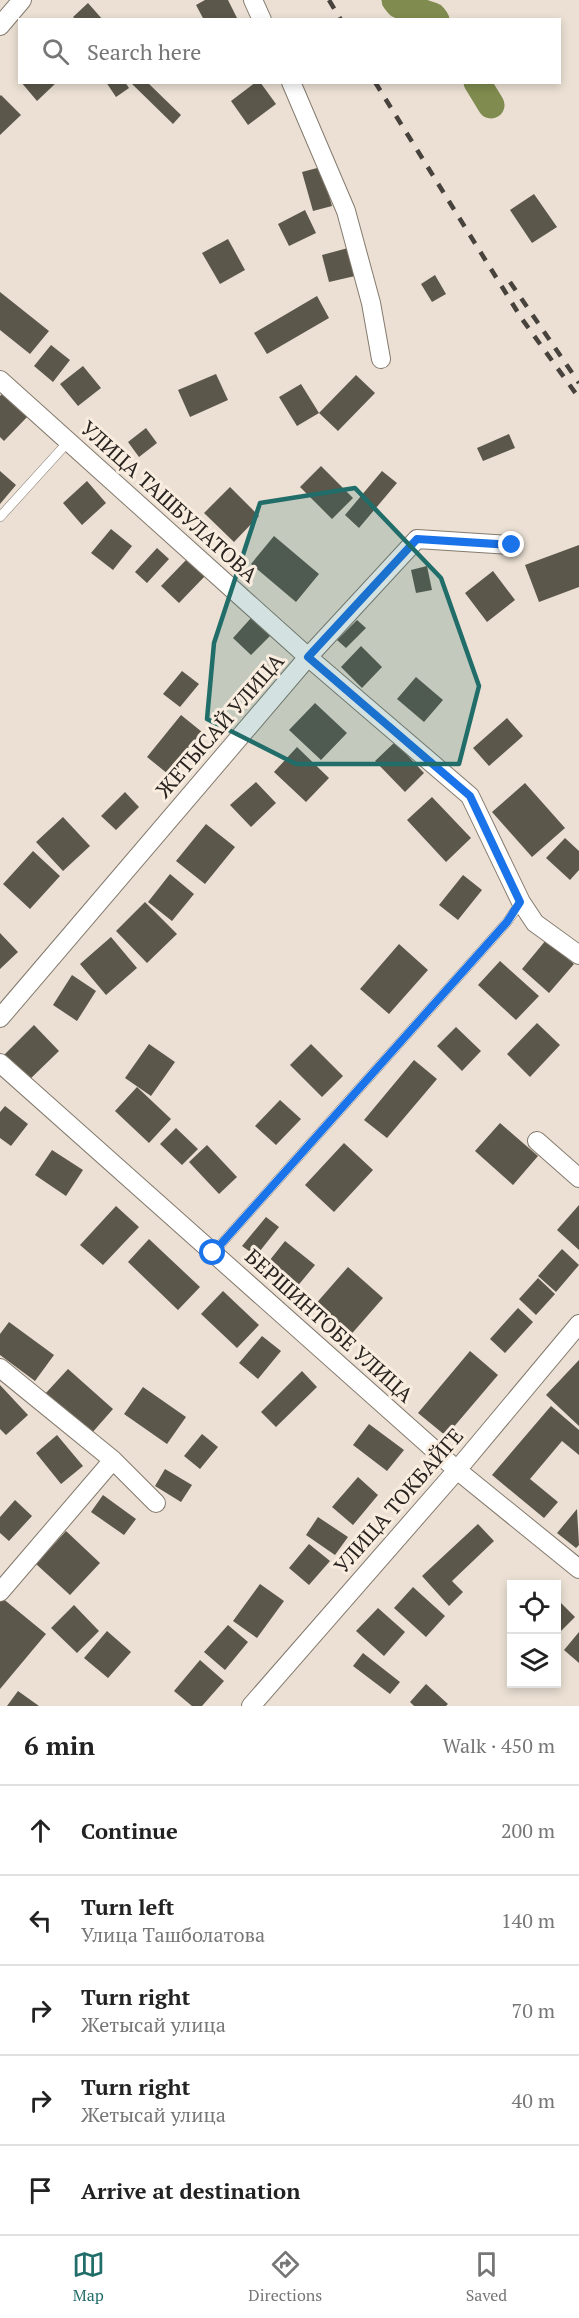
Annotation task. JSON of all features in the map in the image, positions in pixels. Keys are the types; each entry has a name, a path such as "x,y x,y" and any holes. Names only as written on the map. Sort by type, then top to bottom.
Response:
{"street":[{"path":"0,26 22,0"},
{"path":"253,0 261,18"},
{"path":"292,84 346,211 371,303 381,359"},
{"name":"УЛИЦА ТАШБУЛАТОВА","path":"0,380 308,657 470,796 520,902 535,923 579,955"},
{"name":"ЖЕТЫСАЙ УЛИЦА","path":"0,1018 308,657 417,539 512,545"},
{"name":"БЕРШИНТОБЕ УЛИЦА","path":"0,1063 457,1470 579,1569"},
{"path":"537,1142 579,1178"},
{"name":"УЛИЦА ТОКБАЙГЕ","path":"250,1706 457,1470 579,1324"},
{"path":"0,1368 113,1460 156,1503"},
{"path":"0,1592 113,1460"}],"lane":[{"path":"0,517 68,442"},
{"path":"213,1253 507,922 520,902"}],"highlighted area":[{"path":"355,488 441,578 479,686 459,764 296,764 207,719 214,643 260,503"}],"building":[{"path":"205,0 228,0 237,18 203,18 196,5"},
{"path":"88,3 101,18 74,18"},
{"path":"23,84 55,84 37,101"},
{"path":"107,84 126,84 129,88 116,97"},
{"path":"132,84 149,84 181,115 173,124"},
{"path":"253,84 261,84 276,104 248,125 231,101"},
{"path":"0,96 21,115 0,135"},
{"path":"321,167 332,206 313,211 302,172"},
{"path":"534,194 557,227 532,243 510,210"},
{"path":"305,210 316,233 289,246 278,224"},
{"path":"228,239 245,270 220,284 202,253"},
{"path":"348,248 355,276 329,282 322,255"},
{"path":"435,275 446,294 432,302 421,284"},
{"path":"0,292 49,331 30,354 0,330"},
{"path":"317,296 329,318 267,354 254,333"},
{"path":"51,345 70,360 53,382 34,366"},
{"path":"83,366 101,388 78,406 60,384"},
{"path":"216,374 228,400 190,417 178,390"},
{"path":"356,375 375,393 338,431 319,413"},
{"path":"301,384 319,413 297,426 279,397"},
{"path":"4,392 28,416 4,441 0,437 0,396"},
{"path":"146,428 157,443 139,457 128,442"},
{"path":"509,434 515,448 483,461 477,448"},
{"path":"321,466 353,498 332,519 300,487"},
{"path":"0,471 16,485 0,504"},
{"path":"382,471 397,483 359,528 345,515"},
{"path":"87,481 106,503 82,525 63,503"},
{"path":"230,487 259,516 234,542 204,513"},
{"path":"111,529 132,546 113,570 91,553"},
{"path":"274,536 319,574 296,602 251,564"},
{"path":"579,545 579,587 539,602 525,565"},
{"path":"157,548 169,559 147,583 135,572"},
{"path":"187,559 205,576 179,603 161,586"},
{"path":"427,566 432,590 416,593 411,570"},
{"path":"493,571 515,600 487,622 465,593"},
{"path":"251,618 270,636 251,655 233,638"},
{"path":"357,620 366,628 346,648 337,640"},
{"path":"361,646 382,667 362,688 341,667"},
{"path":"182,671 199,684 180,707 163,694"},
{"path":"416,677 443,700 424,722 397,699"},
{"path":"315,703 347,733 321,760 289,730"},
{"path":"181,715 202,732 168,774 147,757"},
{"path":"507,718 523,736 489,766 473,748"},
{"path":"395,742 424,773 405,792 375,761"},
{"path":"297,747 329,778 306,802 274,772"},
{"path":"256,782 276,803 251,827 230,805"},
{"path":"525,783 565,828 532,857 492,812"},
{"path":"125,792 139,807 116,830 101,816"},
{"path":"432,797 471,838 446,862 407,820"},
{"path":"63,817 90,846 63,871 36,842"},
{"path":"206,824 235,847 205,884 176,861"},
{"path":"565,838 579,851 579,870 570,880 546,858"},
{"path":"33,851 60,876 30,909 3,884"},
{"path":"170,874 194,894 172,921 148,902"},
{"path":"463,875 482,890 458,920 439,905"},
{"path":"145,902 177,934 147,963 116,931"},
{"path":"0,933 18,952 0,969"},
{"path":"111,937 137,968 106,995 80,964"},
{"path":"546,940 574,964 549,993 522,969"},
{"path":"399,944 428,970 389,1014 360,989"},
{"path":"500,961 539,996 516,1020 478,985"},
{"path":"72,975 96,991 77,1021 53,1005"},
{"path":"537,1023 560,1045 530,1077 507,1054"},
{"path":"34,1025 59,1051 27,1082 2,1057"},
{"path":"456,1027 481,1051 462,1071 437,1046"},
{"path":"149,1044 175,1062 151,1096 125,1078"},
{"path":"311,1044 343,1076 322,1097 290,1065"},
{"path":"414,1060 437,1079 387,1138 364,1120"},
{"path":"137,1087 171,1119 149,1143 115,1111"},
{"path":"280,1100 301,1119 276,1145 255,1126"},
{"path":"5,1106 28,1124 11,1146 0,1138 0,1112"},
{"path":"500,1123 538,1156 513,1185 475,1151"},
{"path":"176,1128 198,1149 182,1165 160,1144"},
{"path":"344,1143 373,1170 334,1212 305,1185"},
{"path":"207,1145 237,1177 219,1194 189,1162"},
{"path":"52,1150 83,1170 66,1196 35,1175"},
{"path":"579,1205 579,1250 557,1230"},
{"path":"116,1206 139,1227 103,1265 80,1245"},
{"path":"266,1217 279,1227 256,1256 242,1246"},
{"path":"149,1239 200,1287 178,1310 128,1262"},
{"path":"285,1241 315,1265 291,1294 262,1270"},
{"path":"562,1249 579,1265 556,1292 538,1276"},
{"path":"348,1267 383,1298 348,1338 313,1307"},
{"path":"538,1278 555,1294 536,1315 519,1299"},
{"path":"223,1291 259,1325 237,1348 201,1314"},
{"path":"518,1308 533,1322 505,1353 490,1339"},
{"path":"9,1322 54,1355 35,1381 0,1355 0,1334"},
{"path":"262,1336 281,1351 258,1379 239,1363"},
{"path":"470,1351 498,1375 446,1436 418,1413"},
{"path":"579,1360 579,1426 546,1395"},
{"path":"68,1369 113,1409 91,1434 45,1394"},
{"path":"302,1371 317,1387 276,1427 261,1412"},
{"path":"0,1385 28,1415 6,1435 0,1429"},
{"path":"143,1387 186,1417 167,1444 124,1414"},
{"path":"551,1406 579,1430 579,1455 562,1441 530,1479 558,1502 544,1518 492,1475"},
{"path":"369,1424 404,1450 387,1471 353,1445"},
{"path":"202,1434 218,1447 200,1469 184,1456"},
{"path":"57,1435 83,1466 61,1484 36,1453"},
{"path":"165,1469 192,1485 181,1502 155,1486"},
{"path":"358,1477 378,1495 353,1525 332,1507"},
{"path":"103,1495 136,1519 124,1535 91,1512"},
{"path":"15,1500 32,1516 9,1541 0,1533 0,1517"},
{"path":"577,1509 579,1545 576,1548 557,1533"},
{"path":"318,1517 348,1537 335,1555 306,1535"},
{"path":"478,1524 494,1541 452,1581 463,1592 449,1606 422,1576"},
{"path":"66,1531 100,1563 70,1595 36,1564"},
{"path":"309,1544 330,1561 309,1585 289,1568"},
{"path":"260,1584 284,1601 257,1638 233,1621"},
{"path":"413,1587 445,1616 426,1637 394,1608"},
{"path":"0,1598 46,1634 0,1689"},
{"path":"561,1603 575,1617 561,1631"},
{"path":"74,1605 99,1631 77,1653 51,1628"},
{"path":"378,1608 405,1632 384,1656 356,1631"},
{"path":"228,1625 248,1642 225,1670 204,1652"},
{"path":"107,1631 131,1652 108,1678 84,1658"},
{"path":"579,1632 579,1663 564,1650"},
{"path":"363,1653 400,1682 390,1694 353,1666"},
{"path":"200,1660 224,1681 202,1706 192,1706 174,1691"},
{"path":"426,1684 448,1704 446,1706 414,1706 410,1702"},
{"path":"18,1691 39,1706 7,1706"}],"waterway":[{"path":"395,0 399,5 434,18"},
{"path":"478,84 491,105"}],"railway":[{"path":"329,0 340,18"},
{"path":"376,84 522,319 579,398"},
{"path":"510,282 579,383"}],"route":[{"path":"213,1253 507,922 520,902 470,796 308,657 417,539 512,545"}]}
